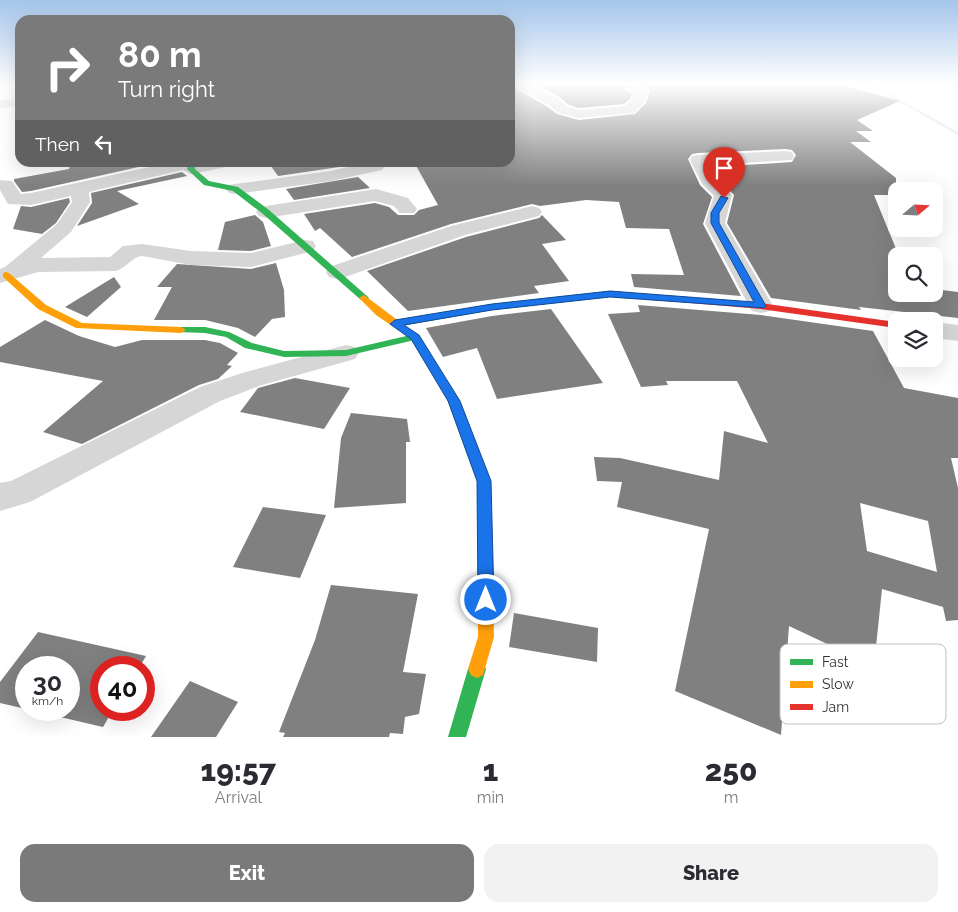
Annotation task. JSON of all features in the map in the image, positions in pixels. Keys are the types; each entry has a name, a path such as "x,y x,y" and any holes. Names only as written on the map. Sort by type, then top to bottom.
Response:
{"street":[{"path":"761,306 715,223 715,213 723,201 724,195 711,184 698,160 786,156"},
{"path":"0,185 6,185 15,200 187,167"},
{"path":"193,167 207,183 235,189 331,176 372,167"},
{"path":"3,276 64,228 80,202 79,189"},
{"path":"235,189 266,212 337,272 380,313 415,337 454,401 484,481 486,637 457,737"},
{"path":"266,212 376,194 401,202 407,209"},
{"path":"337,272 409,244 496,219 532,212"},
{"path":"3,276 36,265 116,264 131,251 142,250 191,258 251,260 305,246"},
{"path":"3,276 42,307 80,326 140,330 204,330 229,335 249,346 284,354 346,353"},
{"path":"395,324 492,307 610,294 761,306 888,323"},
{"path":"943,331 958,333"},
{"path":"0,497 18,493 210,394 252,379 346,353 415,337"}],"building":[{"path":"515,117 569,117 579,120 603,117 863,117 857,120 873,131 856,131 871,142 850,142 896,178 896,182 888,182 888,195 874,195 888,229 888,238 892,238 895,247 888,247 888,302 943,302 943,290 958,292 958,318 943,316 943,312 904,312 859,307 861,310 771,298 727,223 734,195 720,180 712,167 792,162 796,155 792,150 786,149 698,153 692,154 688,159 700,185 712,197 703,224 741,296 634,287 631,274 684,275 669,229 626,228 619,202 586,200 540,206 532,204 451,224 352,257 320,228 315,231 304,214 375,203 389,207 398,215 414,215 419,210 438,205 417,167 515,167"},
{"path":"70,167 139,167 31,191 22,192 14,181 14,179 69,169"},
{"path":"272,167 339,167 278,176"},
{"path":"182,172 187,176 117,191 139,204 77,226 92,203 91,193"},
{"path":"358,177 370,188 294,200 286,189"},
{"path":"69,198 70,202 56,223 42,234 13,229 21,206 31,207"},
{"path":"255,215 263,222 271,246 251,251 218,250 225,222"},
{"path":"542,215 566,240 542,244 569,281 534,286 539,293 408,311 367,271 466,237 539,218"},
{"path":"276,263 284,290 285,317 272,319 255,337 238,328 205,320 154,320 172,287 157,287 177,264 251,269"},
{"path":"114,277 121,287 87,317 65,307"},
{"path":"638,305 761,315 873,331 888,359 888,367 893,367 904,388 958,398 958,458 951,458 958,488 958,620 946,621 943,607 882,589 876,644 827,644 789,626 788,644 780,644 781,735 675,691 709,529 617,507 622,482 597,481 594,457 620,458 719,480 724,431 768,443 737,381 666,381 668,385 641,387 608,314 640,312","holes":["860,503 928,521 937,572 867,551"]},
{"path":"551,309 603,383 497,399 477,348 443,357 426,328 492,316"},
{"path":"45,320 79,336 115,347 142,340 205,340 220,343 238,353 227,365 232,366 218,379 199,385 82,444 43,432 103,381 0,362 0,347"},
{"path":"295,378 350,388 324,429 240,412 258,388"},
{"path":"351,413 407,419 410,442 406,442 406,503 334,508 341,438"},
{"path":"263,507 326,515 300,578 233,567"},
{"path":"331,585 418,594 403,672 426,674 419,714 405,717 403,734 390,733 389,737 283,737 285,733 279,732 315,640"},
{"path":"514,613 598,628 597,662 509,647"},
{"path":"38,632 146,656 90,656 90,721 107,721 103,727 77,721 80,721 80,656 20,656"},
{"path":"15,662 15,706 0,703 0,682"},
{"path":"190,681 238,702 216,737 151,737"}],"waterway":[{"path":"929,117 958,134"}],"traffic: fast":[{"path":"192,167 191,169 207,183 235,189 266,212 364,298"},
{"path":"395,324 492,307 610,294 635,296"},
{"path":"181,330 205,330 229,335 249,346 284,354 346,353 415,337"},
{"path":"457,737 477,669"}],"traffic: slow":[{"path":"6,275 42,307 80,326 181,330"},
{"path":"364,298 380,313 415,337 454,401 484,481 486,637 477,669"}],"traffic: jam":[{"path":"635,296 761,306 888,324"}],"route":[{"path":"486,600 484,481 454,401 415,337 395,324 492,307 610,294 761,306 715,223 715,213 724,198"}]}
